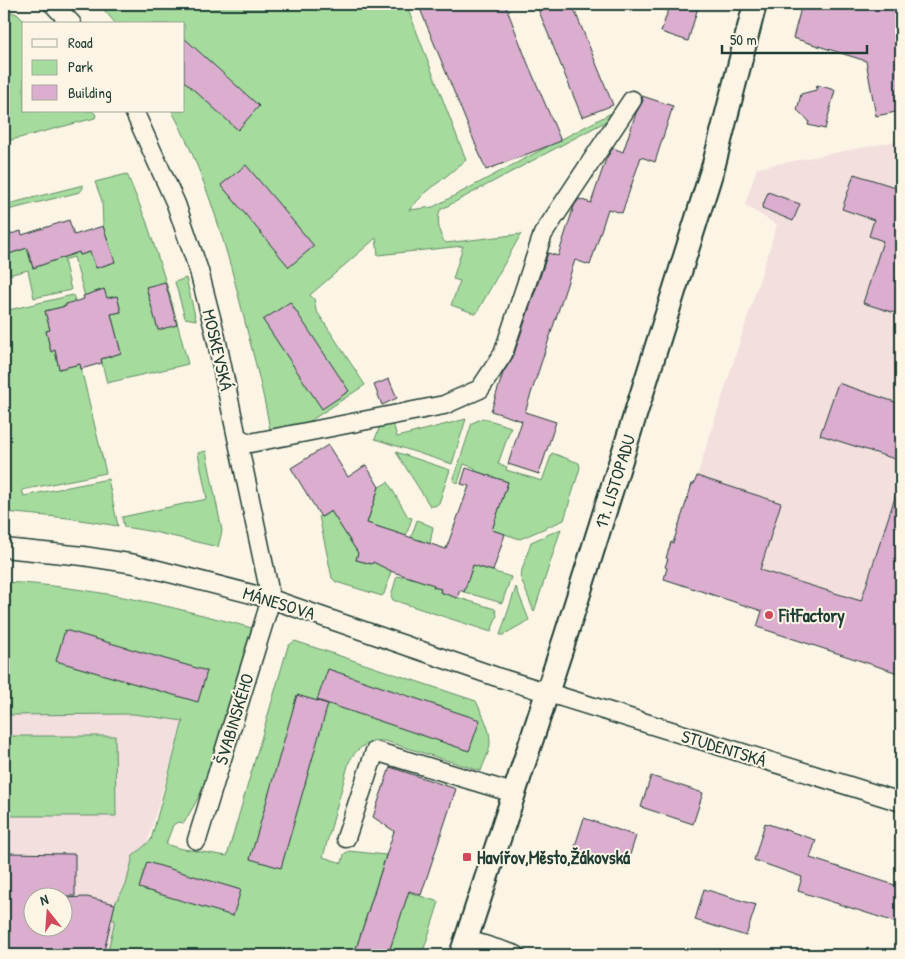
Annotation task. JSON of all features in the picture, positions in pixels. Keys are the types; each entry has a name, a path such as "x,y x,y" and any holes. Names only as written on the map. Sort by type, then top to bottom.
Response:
{"street":[{"path":"53,4 70,22"},
{"name":"17. LISTOPADU","path":"463,947 547,693 714,164 755,4"},
{"path":"237,438 250,443 444,405 480,389 503,354 543,234 632,100"},
{"name":"MOSKEVSKÁ","path":"134,112 176,204 199,271 215,332 271,599"},
{"name":"MÁNESOVA","path":"4,548 83,556 135,564 271,599 547,693"},
{"name":"ŠVABINSKÉHO","path":"197,840 271,599"},
{"name":"STUDENTSKÁ","path":"547,693 901,802"},
{"path":"346,838 375,751 513,793"},
{"path":"463,947 516,955"}],"shaded area":[{"path":"901,140 901,404 838,383 820,435 901,461 901,480 860,601 774,574 758,575 781,503 697,476 777,225 745,205 757,168"},
{"path":"133,714 183,721 117,955 4,955 4,715"}],"green space":[{"path":"99,4 406,4 466,160 423,195 409,210 433,207 615,111 611,118 603,123 440,210 439,227 441,236 446,243 521,234 476,314 451,305 460,281 453,279 463,246 378,255 376,238 310,295 314,299 316,310 365,385 307,423 270,430 259,376 215,214 196,162 172,112 185,112 185,22 114,22"},
{"path":"4,12 17,14 25,22 22,22 22,112 94,112 96,115 95,118 4,142"},
{"path":"127,174 147,223 169,292 188,364 107,383 101,359 121,353 111,314 121,312 117,296 87,304 74,257 64,260 71,290 34,298 28,270 4,276 4,238 9,254 27,248 33,268 79,252 81,255 90,252 96,268 115,262 103,226 102,201 95,182"},
{"path":"83,185 80,192 4,211 4,205"},
{"path":"186,278 196,320 185,318 175,282"},
{"path":"73,295 77,306 66,304 66,306 45,311 50,330 46,331 51,351 55,350 59,369 80,364 106,473 22,490 24,496 108,479 118,526 68,518 4,512 4,311"},
{"path":"483,418 511,427 498,464 507,467 506,470 542,481 552,453 579,463 580,468 564,520 520,539 492,530 508,482 475,471 475,468 464,464 458,483 453,481 472,423"},
{"path":"466,419 452,464 375,439 380,426 393,423 397,437"},
{"path":"206,451 222,531 218,547 124,527 122,517 207,499 198,453"},
{"path":"396,452 450,470 439,503 435,506 430,506"},
{"path":"388,482 408,517 412,518 406,536 367,523 379,487"},
{"path":"331,511 358,553 356,560 371,564 373,562 392,568 382,596 336,582 332,578 319,516 322,517"},
{"path":"417,520 433,527 430,544 411,538"},
{"path":"561,529 534,612 520,576 531,542"},
{"path":"473,565 511,577 502,603 464,592"},
{"path":"403,575 435,582 434,587 441,589 440,592 495,609 497,615 491,632 393,600 391,596 397,576 402,577"},
{"path":"4,582 36,584 130,598 252,628 209,779 184,823 178,822 173,825 166,844 178,848 227,856 288,646 295,641 476,701 489,733 490,744 488,754 481,771 385,741 369,743 360,748 352,757 323,857 342,863 344,854 349,851 386,855 354,955 107,955 115,920 111,919 114,905 126,885 133,856 151,840 183,721 133,714 4,715"},
{"path":"516,587 529,620 500,635"},
{"path":"4,736 115,736 116,816 4,816"},
{"path":"408,892 439,902 422,955 388,955"}],"building":[{"path":"418,4 505,4 561,141 486,170"},
{"path":"536,4 572,4 613,105 582,117"},
{"path":"670,4 699,4 688,41 661,32"},
{"path":"802,4 901,4 901,111 876,116 866,61 793,38"},
{"path":"185,39 259,106 238,130 185,82"},
{"path":"817,85 835,90 825,129 808,125 809,121 797,110 801,94 816,90"},
{"path":"642,96 673,106 655,162 641,157 622,213 608,209 590,265 575,260 525,412 556,422 539,474 508,464 522,421 491,411 503,373 513,357 548,253 558,256 574,206 579,199 591,203 606,159 613,148 623,152 636,113 643,101"},
{"path":"246,165 314,246 289,267 221,185"},
{"path":"854,174 901,189 901,315 863,303 883,241 869,236 874,220 842,209"},
{"path":"768,192 800,204 793,221 762,208"},
{"path":"69,220 74,235 103,226 115,262 96,268 90,252 80,255 79,252 33,268 27,248 9,254 4,236 21,231 22,235"},
{"path":"165,282 177,325 158,330 146,287"},
{"path":"104,289 107,298 117,296 121,312 111,314 121,353 101,359 102,363 81,369 80,364 59,369 55,350 51,352 46,331 50,330 45,311 66,306 66,304 84,299 83,296"},
{"path":"290,302 349,391 322,409 263,320"},
{"path":"389,379 397,398 382,405 374,385"},
{"path":"838,383 901,404 901,461 820,435"},
{"path":"328,445 348,477 366,465 379,487 367,523 446,549 469,486 461,484 466,468 508,482 492,530 505,534 493,571 473,565 464,592 460,590 457,598 440,592 441,589 433,587 434,585 393,572 373,562 372,564 356,560 358,553 331,511 321,517 291,468"},
{"path":"697,476 781,503 760,570 861,601 898,488 901,488 901,674 757,627 762,611 664,579 668,559 666,558 671,542 673,543 692,484 694,484"},
{"path":"65,630 207,671 198,702 56,661"},
{"path":"328,669 480,720 469,751 317,700"},
{"path":"297,695 328,704 281,868 250,859"},
{"path":"390,767 456,789 421,895 409,891 388,955 354,955 394,831 373,817"},
{"path":"651,776 703,793 693,824 641,807"},
{"path":"584,818 636,836 626,867 574,849"},
{"path":"765,823 816,840 810,858 901,887 901,924 798,891 802,877 754,860"},
{"path":"4,853 75,854 75,896 72,896 72,886 22,886 22,936 72,936 72,898 87,897 115,904 103,955 4,955"},
{"path":"147,862 241,890 233,916 139,888"},
{"path":"704,889 756,905 746,936 695,920"}],"place":[{"name":"FitFactory","path":"769,615"},
{"name":"Havířov,Město,Žákovská","path":"467,857"}]}
